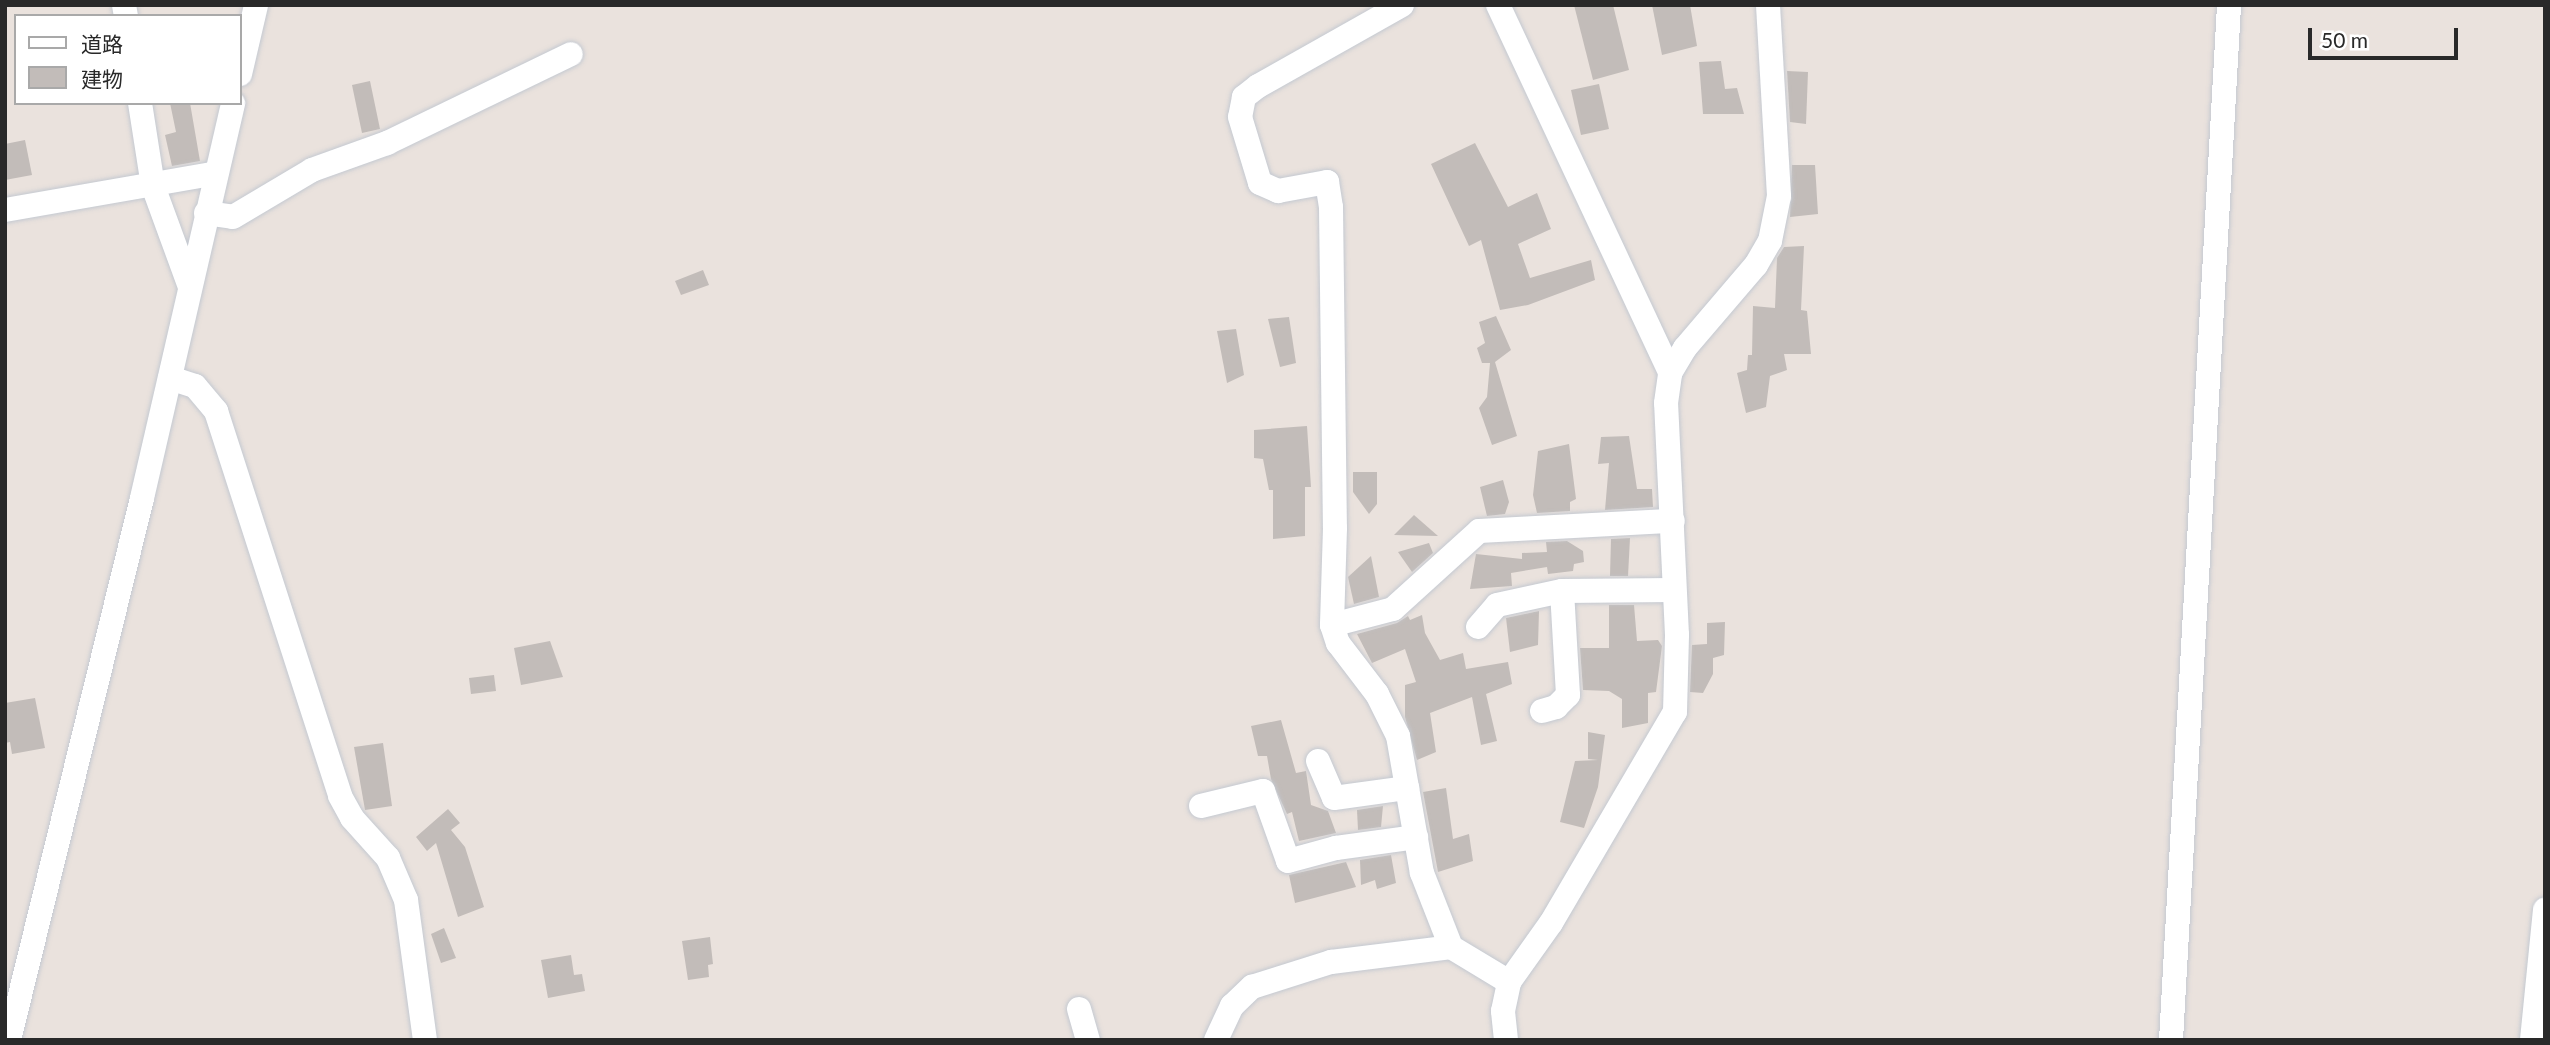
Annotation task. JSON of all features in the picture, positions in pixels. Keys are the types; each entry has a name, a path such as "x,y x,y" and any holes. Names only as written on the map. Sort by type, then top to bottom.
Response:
{"street":[{"path":"242,65 256,5"},
{"path":"1402,5 1258,86 1244,97 1240,117 1260,183 1278,191 1326,182 1331,207 1335,528 1329,587 1332,625 1338,643 1377,694 1398,736 1422,873 1451,947 1509,982"},
{"path":"1499,5 1671,373"},
{"path":"1506,1040 1503,1011 1509,982 1551,923 1675,712 1673,521 1666,403 1671,373 1685,348 1756,265 1770,241 1779,196 1768,5"},
{"path":"2171,1040 2229,5"},
{"path":"206,214 233,217 312,170 387,143 571,54"},
{"path":"140,105 153,186 191,287"},
{"path":"9,1040 170,378 233,105"},
{"path":"5,210 216,173"},
{"path":"170,378 195,386 216,411 340,796 352,818 388,858 406,900 425,1040"},
{"path":"1332,625 1393,609 1479,531 1673,521"},
{"path":"1478,627 1497,605 1562,592 1675,590"},
{"path":"1542,711 1556,707 1567,695 1562,592"},
{"path":"1318,761 1335,798 1407,788"},
{"path":"1201,806 1263,791 1289,861 1336,848 1416,837"},
{"path":"2532,1040 2545,910"},
{"path":"1216,1040 1232,1006 1252,986 1331,962 1451,947"},
{"path":"1079,1009 1088,1040"}],"building":[{"path":"1574,5 1613,5 1629,70 1593,80"},
{"path":"1652,5 1690,5 1697,46 1662,55"},
{"path":"1721,61 1725,89 1737,88 1744,114 1703,114 1699,62"},
{"path":"1787,71 1808,72 1806,124 1790,122"},
{"path":"370,81 380,129 362,133 352,85"},
{"path":"1599,84 1609,129 1581,135 1571,90"},
{"path":"170,105 190,105 200,161 172,166 165,135 176,132"},
{"path":"25,140 32,175 5,180 5,144"},
{"path":"1475,143 1508,207 1537,193 1551,229 1518,244 1530,278 1591,260 1595,280 1528,305 1500,310 1481,240 1469,246 1431,164"},
{"path":"1792,165 1815,165 1818,214 1790,217"},
{"path":"1804,246 1801,310 1807,311 1811,354 1784,354 1787,370 1770,376 1766,407 1746,413 1737,373 1747,370 1748,355 1752,355 1753,306 1775,308 1777,258 1784,247"},
{"path":"703,270 709,285 681,295 675,281"},
{"path":"1496,316 1511,350 1495,362 1517,436 1492,445 1479,408 1487,397 1490,363 1482,363 1477,348 1485,343 1479,322"},
{"path":"1289,317 1296,363 1280,367 1268,319"},
{"path":"1236,329 1244,375 1227,383 1217,331"},
{"path":"1307,426 1311,487 1305,487 1305,536 1273,539 1273,490 1269,490 1263,459 1254,458 1254,430"},
{"path":"1629,436 1637,489 1652,489 1653,507 1605,510 1609,463 1598,464 1601,437"},
{"path":"1569,444 1576,499 1570,502 1570,511 1537,513 1533,495 1538,451"},
{"path":"1353,472 1377,472 1377,504 1369,514 1353,492"},
{"path":"1503,480 1509,502 1505,514 1487,516 1480,487"},
{"path":"1414,515 1438,536 1394,535"},
{"path":"1630,538 1628,576 1610,576 1611,539"},
{"path":"1567,541 1583,551 1584,562 1574,564 1573,571 1548,574 1547,567 1511,573 1512,586 1470,589 1476,554 1522,559 1522,553 1547,552 1546,542"},
{"path":"1429,543 1433,553 1412,572 1398,552"},
{"path":"1371,556 1379,597 1354,604 1348,577"},
{"path":"1609,605 1634,605 1637,641 1658,640 1662,646 1656,692 1648,693 1648,723 1622,728 1622,699 1609,691 1583,690 1580,648 1609,648"},
{"path":"1539,611 1538,645 1510,652 1506,618"},
{"path":"1422,615 1425,633 1440,660 1463,653 1466,669 1508,662 1512,684 1486,694 1497,741 1481,745 1472,697 1430,713 1436,752 1417,760 1405,717 1405,685 1416,682 1405,649 1372,663 1357,634 1397,623 1408,616 1410,620"},
{"path":"1725,622 1724,655 1713,658 1713,674 1703,693 1690,692 1692,645 1707,644 1707,623"},
{"path":"550,641 563,677 521,685 514,648"},
{"path":"494,675 496,691 471,694 469,678"},
{"path":"35,698 45,748 12,754 10,742 5,743 5,703"},
{"path":"1281,720 1296,773 1306,771 1311,805 1328,811 1336,833 1299,841 1292,812 1287,814 1271,779 1267,756 1258,756 1251,726"},
{"path":"1588,732 1605,735 1598,787 1584,828 1560,822 1575,761 1598,760 1588,759"},
{"path":"383,743 392,806 365,810 354,747"},
{"path":"1446,788 1453,839 1469,834 1473,861 1438,872 1423,792"},
{"path":"1383,806 1381,827 1358,830 1357,810"},
{"path":"448,809 460,823 451,830 465,847 484,907 458,917 436,843 427,851 416,837"},
{"path":"1391,855 1396,883 1377,889 1375,880 1361,885 1360,860"},
{"path":"1346,862 1356,887 1295,903 1289,875"},
{"path":"444,928 456,958 441,963 431,934"},
{"path":"710,937 713,964 708,965 709,977 688,980 682,941"},
{"path":"571,955 574,975 582,974 585,991 548,998 541,960"}]}
